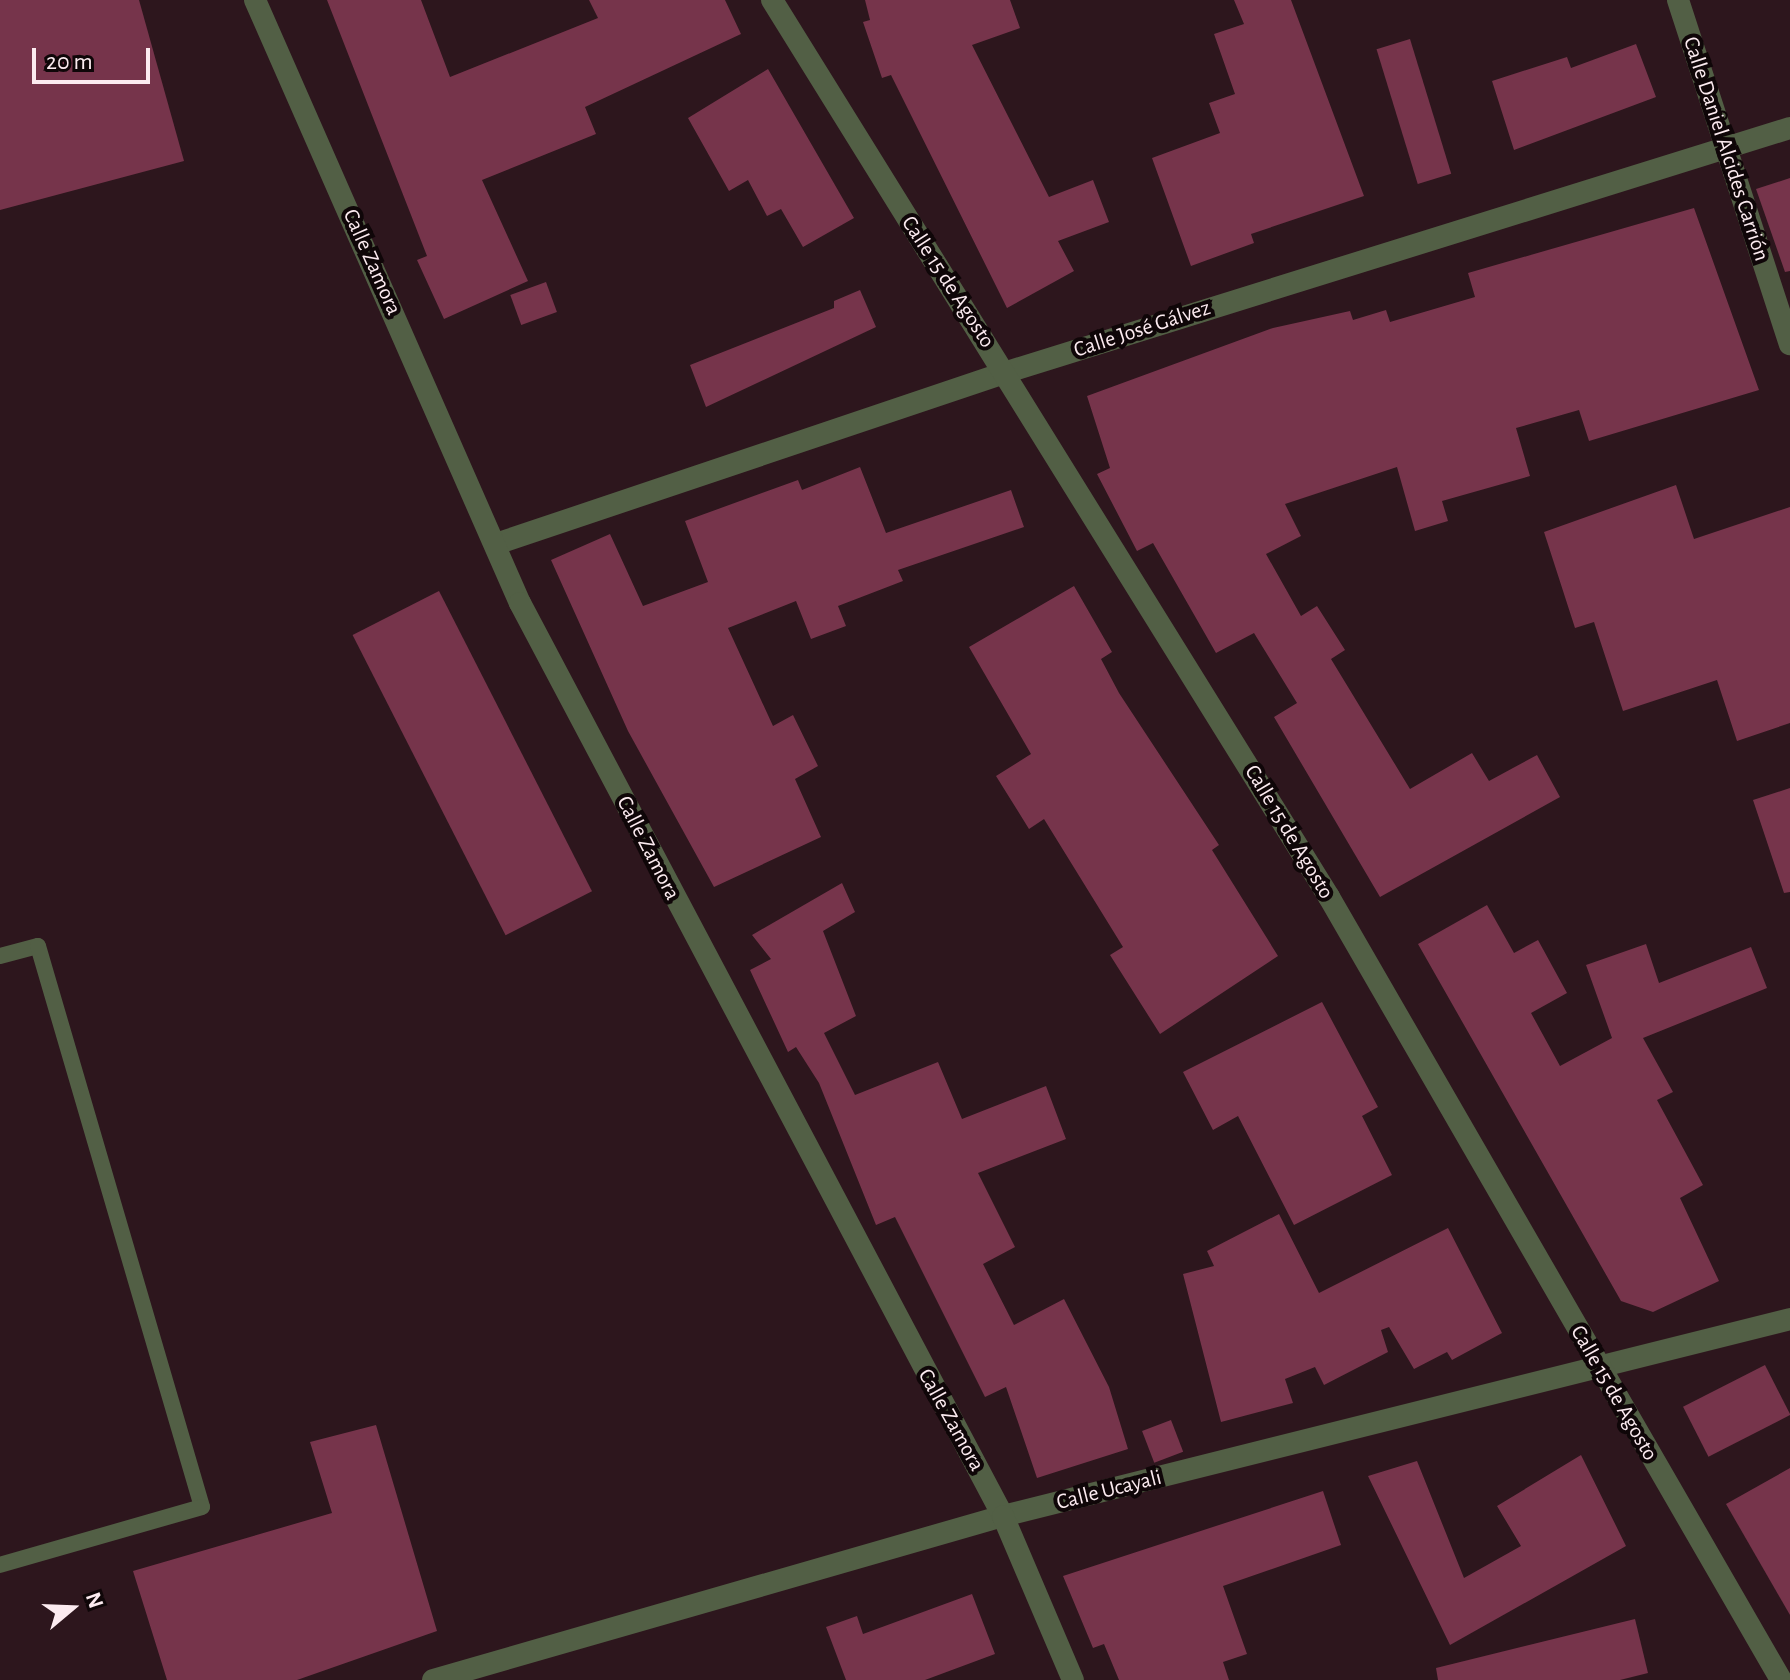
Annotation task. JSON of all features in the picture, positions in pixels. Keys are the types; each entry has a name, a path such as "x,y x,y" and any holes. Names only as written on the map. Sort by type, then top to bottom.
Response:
{"street":[{"name":"Calle Zamora","path":"255,0 499,543 520,603 755,1060 1003,1516 1073,1680"},
{"name":"Calle 15 de Agosto","path":"772,0 1007,372 1329,897 1781,1680"},
{"name":"Calle Daniel Alcides Carrión","path":"1678,0 1721,146 1790,344"},
{"name":"Calle José Gálvez","path":"499,543 1007,372 1721,146 1790,128"},
{"name":"Calle Ucayali","path":"433,1680 1003,1516 1601,1370 1790,1319"}],"lane":[{"path":"0,956 38,946 202,1507 0,1565"}],"building":[{"path":"0,0 139,0 184,161 0,210"},
{"path":"327,0 421,0 450,77 598,18 589,0 725,0 741,34 585,107 596,134 482,180 528,281 444,319 417,260 427,256"},
{"path":"865,0 1010,0 1020,28 972,45 1049,197 1093,180 1109,222 1058,241 1074,271 1007,308 891,75 882,78 863,22 870,20"},
{"path":"1234,0 1291,0 1364,196 1251,234 1254,243 1191,266 1152,158 1220,133 1209,103 1235,94 1214,34 1244,24"},
{"path":"1410,39 1451,174 1418,184 1377,49"},
{"path":"1636,44 1656,97 1514,150 1492,81 1567,57 1571,68"},
{"path":"768,69 854,218 803,247 781,209 767,216 748,180 729,191 688,118"},
{"path":"1790,178 1790,271 1785,272 1756,189"},
{"path":"1694,208 1759,390 1589,441 1579,410 1516,428 1530,476 1442,501 1448,521 1415,531 1397,467 1285,504 1301,536 1266,554 1301,616 1317,606 1345,650 1331,659 1410,789 1472,753 1489,781 1537,755 1560,797 1380,897 1274,717 1297,703 1254,633 1216,653 1153,543 1137,551 1097,474 1110,468 1087,396 1273,328 1350,311 1353,320 1386,310 1390,322 1475,297 1468,273"},
{"path":"546,282 557,312 521,325 510,295"},
{"path":"860,290 876,327 706,407 690,365 834,308 834,301"},
{"path":"860,467 886,533 1011,490 1024,527 898,570 903,581 838,606 846,626 811,639 796,601 728,628 773,726 793,715 818,766 795,779 821,837 714,887 628,731 551,560 610,534 643,606 708,582 685,521 798,480 802,490"},
{"path":"1676,485 1694,539 1790,507 1790,723 1737,741 1717,680 1623,711 1594,622 1575,628 1544,532"},
{"path":"1074,586 1112,652 1101,659 1119,693 1219,845 1212,850 1278,956 1160,1034 1110,955 1123,947 1044,819 1029,829 996,776 1031,754 969,647"},
{"path":"439,591 592,891 506,935 353,635"},
{"path":"1790,788 1790,892 1784,893 1753,800"},
{"path":"842,883 855,912 823,931 856,1016 824,1033 855,1095 938,1062 962,1119 1046,1086 1066,1139 978,1173 1015,1247 983,1264 1014,1325 1064,1299 1109,1387 1128,1449 1037,1478 1006,1387 985,1397 895,1217 876,1225 819,1083 796,1047 788,1052 750,970 771,959 752,935"},
{"path":"1487,905 1514,953 1538,940 1567,993 1531,1013 1560,1066 1612,1038 1586,965 1646,944 1659,983 1751,947 1767,988 1643,1038 1673,1092 1657,1100 1703,1185 1680,1198 1719,1281 1653,1312 1621,1301 1418,944"},
{"path":"1322,1002 1378,1107 1362,1116 1392,1175 1294,1225 1238,1116 1213,1130 1183,1072"},
{"path":"1279,1214 1319,1293 1448,1228 1502,1333 1452,1360 1447,1352 1414,1369 1389,1327 1381,1330 1388,1352 1324,1385 1315,1367 1285,1379 1293,1403 1221,1422 1183,1274 1214,1266 1207,1251"},
{"path":"1765,1365 1790,1415 1708,1457 1683,1407"},
{"path":"1171,1420 1183,1452 1154,1463 1142,1431"},
{"path":"376,1425 437,1631 297,1680 167,1680 133,1571 332,1513 310,1442"},
{"path":"1581,1455 1626,1546 1450,1645 1368,1476 1417,1461 1464,1578 1521,1546 1497,1506"},
{"path":"1790,1468 1790,1615 1726,1504"},
{"path":"1323,1491 1341,1545 1223,1586 1247,1654 1223,1662 1229,1680 1119,1680 1104,1644 1093,1648 1063,1576"},
{"path":"972,1594 995,1654 925,1680 846,1680 826,1627 857,1616 863,1634"},
{"path":"1635,1619 1648,1673 1620,1680 1438,1680 1436,1668"}]}
